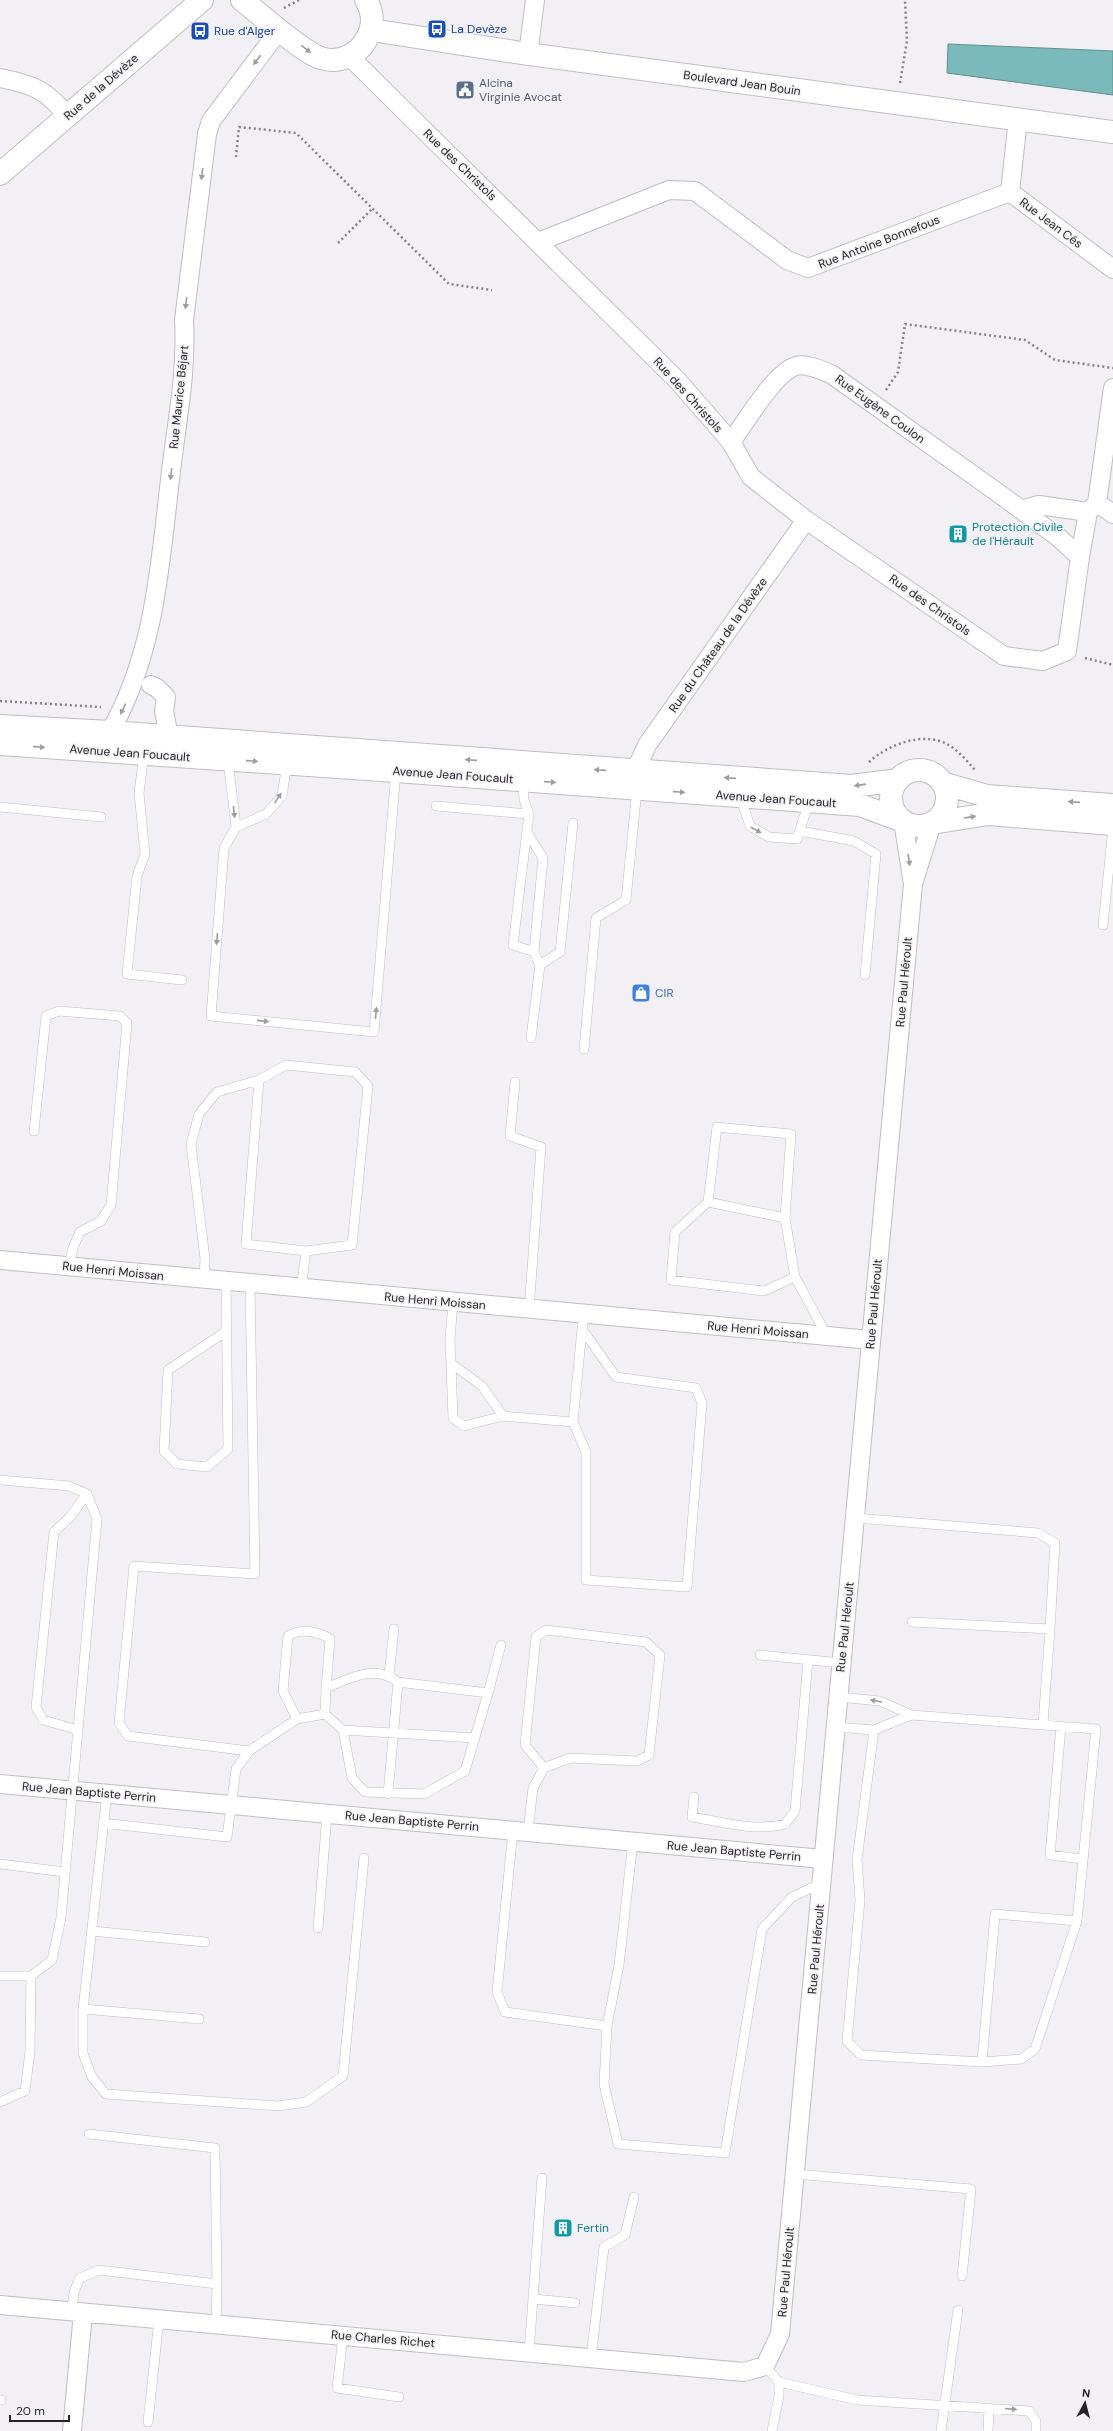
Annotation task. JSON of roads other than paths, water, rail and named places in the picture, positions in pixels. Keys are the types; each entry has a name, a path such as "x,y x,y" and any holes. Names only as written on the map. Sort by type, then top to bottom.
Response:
{"main road":[{"name":"Rue de la Dévèze","path":"0,174 202,0"},
{"path":"242,0 314,55 336,60 349,56 362,47 371,30 372,11 366,0"},
{"name":"Boulevard Jean Bouin","path":"371,30 528,54 1113,132"},
{"name":"Avenue Jean Foucault","path":"0,726 169,737 636,780 740,796 860,806 903,821"},
{"name":"Avenue Jean Foucault","path":"0,744 523,780 636,780 852,786 898,780"},
{"path":"932,823 938,818 946,805 945,790 942,783 933,775 921,771 908,773 898,780 894,786 891,802 893,809 903,821 917,826 988,814 1113,824"},
{"path":"942,783 986,796 1113,805"}],"street":[{"path":"528,54 535,0"},
{"name":"Rue Maurice Béjart","path":"110,732 134,686 151,626 186,348 184,320 207,134 211,121 280,29"},
{"name":"Rue des Christols","path":"349,56 678,381 731,442 751,478 806,520 1004,656 1042,661 1067,650 1080,557"},
{"path":"0,78 36,87 47,93 67,116"},
{"name":"Rue Jean Cés","path":"1018,119 1010,192 1113,269"},
{"name":"Rue Antoine Bonnefous","path":"538,242 669,190 683,189 695,191 787,260 808,268 1010,192"},
{"name":"Rue Eugène Coulon","path":"731,442 781,373 797,365 811,367 831,374 875,405 1058,537 1080,557"},
{"path":"1080,557 1093,508 1113,388"},
{"path":"1021,510 1039,505 1093,508 1113,514"},
{"name":"Rue du Château de la Dévèze","path":"636,780 647,745 806,520"},
{"path":"151,685 157,688 166,697 164,711 169,737"},
{"name":"Rue Paul Héroult","path":"903,821 913,884"},
{"name":"Rue Paul Héroult","path":"764,2366 780,2334 913,884 932,823"},
{"name":"Rue Henri Moissan","path":"0,1260 529,1310 583,1322 827,1336 870,1340"},
{"name":"Rue Jean Baptiste Perrin","path":"0,1784 520,1830 823,1859"},
{"name":"Rue Charles Richet","path":"0,2305 744,2372 764,2366"},
{"path":"72,2431 77,2312"}],"lane":[{"path":"144,754 139,793 145,854 137,876 126,974 182,980"},
{"path":"228,760 236,827 224,848 211,1016 374,1032 396,771"},
{"path":"236,827 266,814 282,796 287,764"},
{"path":"523,780 524,800 529,814 513,945 534,952"},
{"path":"584,1049 596,918 626,900 636,780"},
{"path":"740,796 750,826 769,837 796,839 809,802"},
{"path":"436,806 529,814"},
{"path":"0,807 101,817"},
{"path":"540,965 560,952 573,823"},
{"path":"1102,925 1113,828"},
{"path":"800,831 854,841 876,854 865,975"},
{"path":"527,832 543,858 534,952 540,965 531,1038"},
{"path":"34,1131 46,1016 59,1011 120,1016 127,1023 111,1205 101,1221 80,1232 73,1248 69,1266"},
{"path":"204,1280 204,1259 191,1144 199,1114 217,1092 259,1080 286,1065 354,1072 368,1086 352,1246 306,1251 246,1244 259,1080"},
{"path":"515,1082 510,1136 541,1147 529,1310"},
{"path":"795,1277 764,1292 671,1280 675,1232 708,1202 718,1127 791,1134 785,1218 795,1277 827,1336"},
{"path":"708,1202 785,1218"},
{"path":"301,1289 306,1251"},
{"path":"225,1332 168,1370 164,1451 177,1464 207,1467 228,1449 225,1332 226,1282"},
{"path":"249,1750 128,1736 119,1723 134,1566 255,1574 250,1284"},
{"path":"453,1303 450,1338 453,1418 464,1426 503,1416 573,1422"},
{"path":"583,1322 616,1377 696,1388 702,1403 687,1587 586,1580 586,1452 573,1422 583,1322"},
{"path":"451,1363 482,1386 503,1416"},
{"path":"0,1480 69,1486 87,1494 97,1519 61,1918 52,1960 31,1976 0,1976"},
{"path":"78,1730 43,1720 36,1707 54,1532 69,1518 87,1494"},
{"path":"856,1518 1038,1533 1055,1544 1043,1724"},
{"path":"912,1622 1050,1629"},
{"path":"389,1675 394,1629"},
{"path":"544,1768 525,1745 536,1636 546,1630 646,1642 660,1655 649,1755 637,1762 570,1758 544,1768 532,1788 520,1830 497,1992 505,2012 607,2026"},
{"path":"297,1719 283,1691 288,1636 294,1631 320,1632 330,1639 325,1714"},
{"path":"344,1730 352,1778 365,1792 388,1794 424,1794 465,1772 501,1645"},
{"path":"760,1656 842,1663"},
{"path":"694,1797 692,1816 746,1826 771,1828 785,1824 795,1811 808,1660"},
{"path":"326,1688 362,1673 389,1675 398,1682 488,1693"},
{"path":"388,1794 398,1682"},
{"path":"838,1697 880,1701 911,1715 1096,1729 1077,1921 1035,2049 1021,2059 982,2062 861,2055 847,2041 860,1900 857,1860 874,1730"},
{"path":"325,1714 344,1730 475,1738"},
{"path":"103,1823 227,1837 236,1769 249,1750 297,1719 325,1714"},
{"path":"835,1727 874,1730 911,1715"},
{"path":"1061,1726 1050,1855 1083,1859"},
{"path":"107,1793 83,2009 83,2053 92,2077 106,2094 278,2106 306,2102 343,2076 364,1858"},
{"path":"318,1928 327,1814"},
{"path":"633,1841 619,1965 607,2026 604,2084 618,2144 725,2153 762,1929 792,1897 822,1883"},
{"path":"0,1864 65,1872"},
{"path":"982,2062 995,1914 1077,1921"},
{"path":"92,1931 205,1942"},
{"path":"0,2102 25,2092 30,2052 31,1976"},
{"path":"83,2009 199,2019"},
{"path":"89,2134 215,2148 217,2284 216,2324"},
{"path":"795,2174 971,2189 962,2276"},
{"path":"529,2352 542,2178"},
{"path":"591,2358 604,2247 625,2235 634,2197"},
{"path":"77,2312 74,2292 80,2278 100,2270 217,2284"},
{"path":"534,2299 575,2303"},
{"path":"941,2431 958,2310"},
{"path":"148,2422 159,2319"},
{"path":"343,2336 337,2388 399,2397"},
{"path":"764,2366 780,2382 857,2400 944,2407 1029,2411 1036,2421 1036,2431"},
{"path":"772,2431 779,2396 780,2382"},
{"path":"988,2431 989,2408"}],"water":[{"path":"948,44 1113,51 1113,95 947,73"}],"place":[{"name":"La Devèze","path":"437,29"},
{"name":"Rue d'Alger","path":"200,31"},
{"name":"Alcina Virginie Avocat","path":"465,90"},
{"name":"Protection Civile de l'Hérault","path":"958,534"},
{"name":"CIR","path":"641,993"},
{"name":"Fertin","path":"563,2228"}]}
